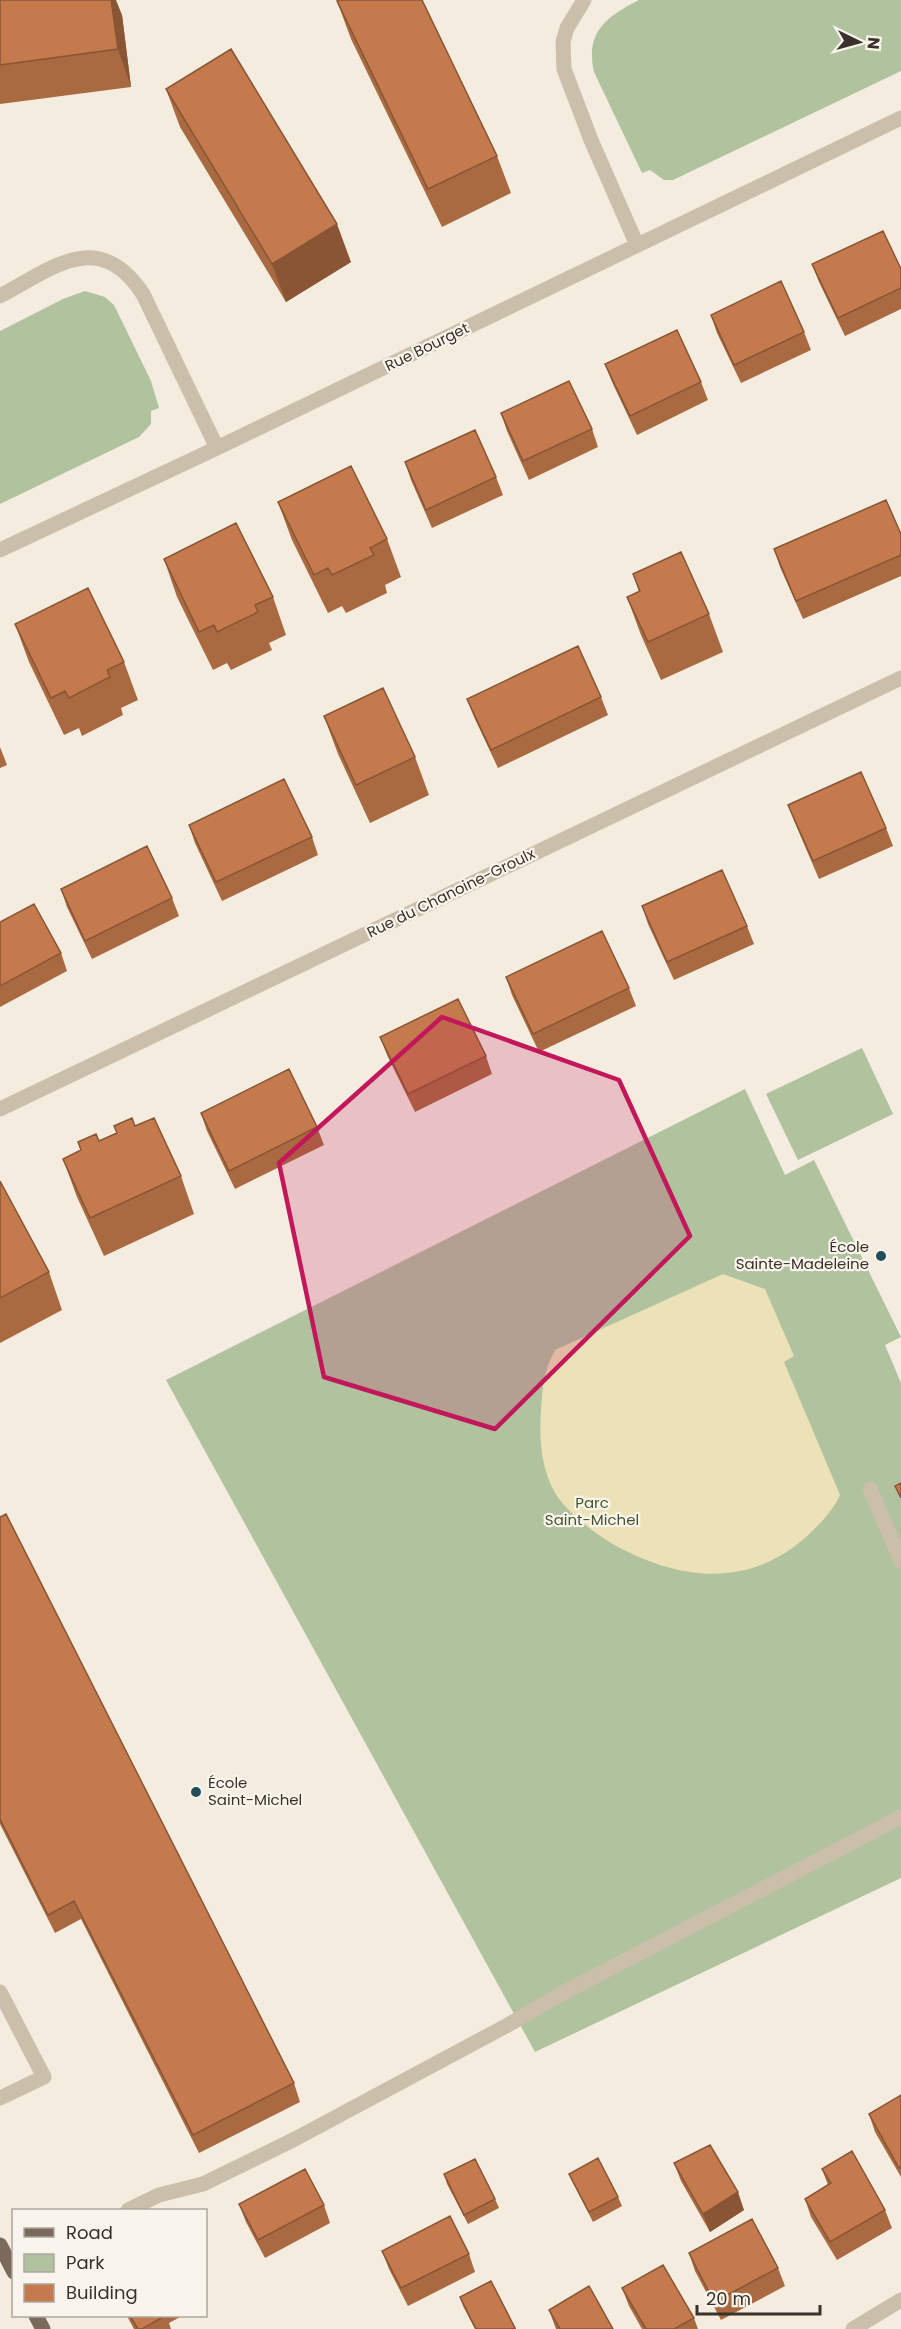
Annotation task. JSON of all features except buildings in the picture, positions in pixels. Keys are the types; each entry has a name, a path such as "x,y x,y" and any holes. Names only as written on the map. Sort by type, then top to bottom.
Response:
{"main road":[{"path":"0,2245 12,2269"}],"street":[{"path":"584,0 567,28 562,56 564,69 591,140 637,245"},
{"name":"Rue Bourget","path":"0,550 901,118"},
{"path":"0,296 69,261 99,258 113,262 122,268 131,276 143,294 216,448"},
{"name":"Rue du Chanoine-Groulx","path":"0,1108 901,678"},
{"path":"870,1489 901,1561"},
{"path":"132,2209 159,2195 203,2184 295,2139 561,1994 901,1817"},
{"path":"0,1992 44,2077 0,2098"},
{"path":"853,2329 901,2300"}],"highlighted area":[{"path":"442,1017 619,1080 690,1236 495,1429 324,1377 279,1163"}],"green space":[{"path":"639,0 901,0 901,71 673,180 664,180 650,170 642,173 594,72 592,58 593,46 601,27 617,13"},
{"path":"85,291 105,297 114,305 151,381 159,408 151,411 151,424 139,437 0,504 0,331 63,299"},
{"path":"862,1048 893,1114 798,1160 766,1094"},
{"name":"Parc Saint-Michel","path":"745,1089 785,1175 814,1160 901,1337 885,1345 901,1383 901,1878 535,2052 166,1380"}],"sand":[{"path":"723,1274 765,1289 794,1356 784,1362 840,1495 821,1522 806,1537 783,1554 760,1566 736,1572 711,1574 661,1565 636,1556 611,1543 580,1520 565,1506 550,1482 542,1452 540,1421 544,1380 555,1350"}],"place":[{"name":"École Sainte-Madeleine","path":"881,1256"},
{"name":"École Saint-Michel","path":"196,1792"}]}
